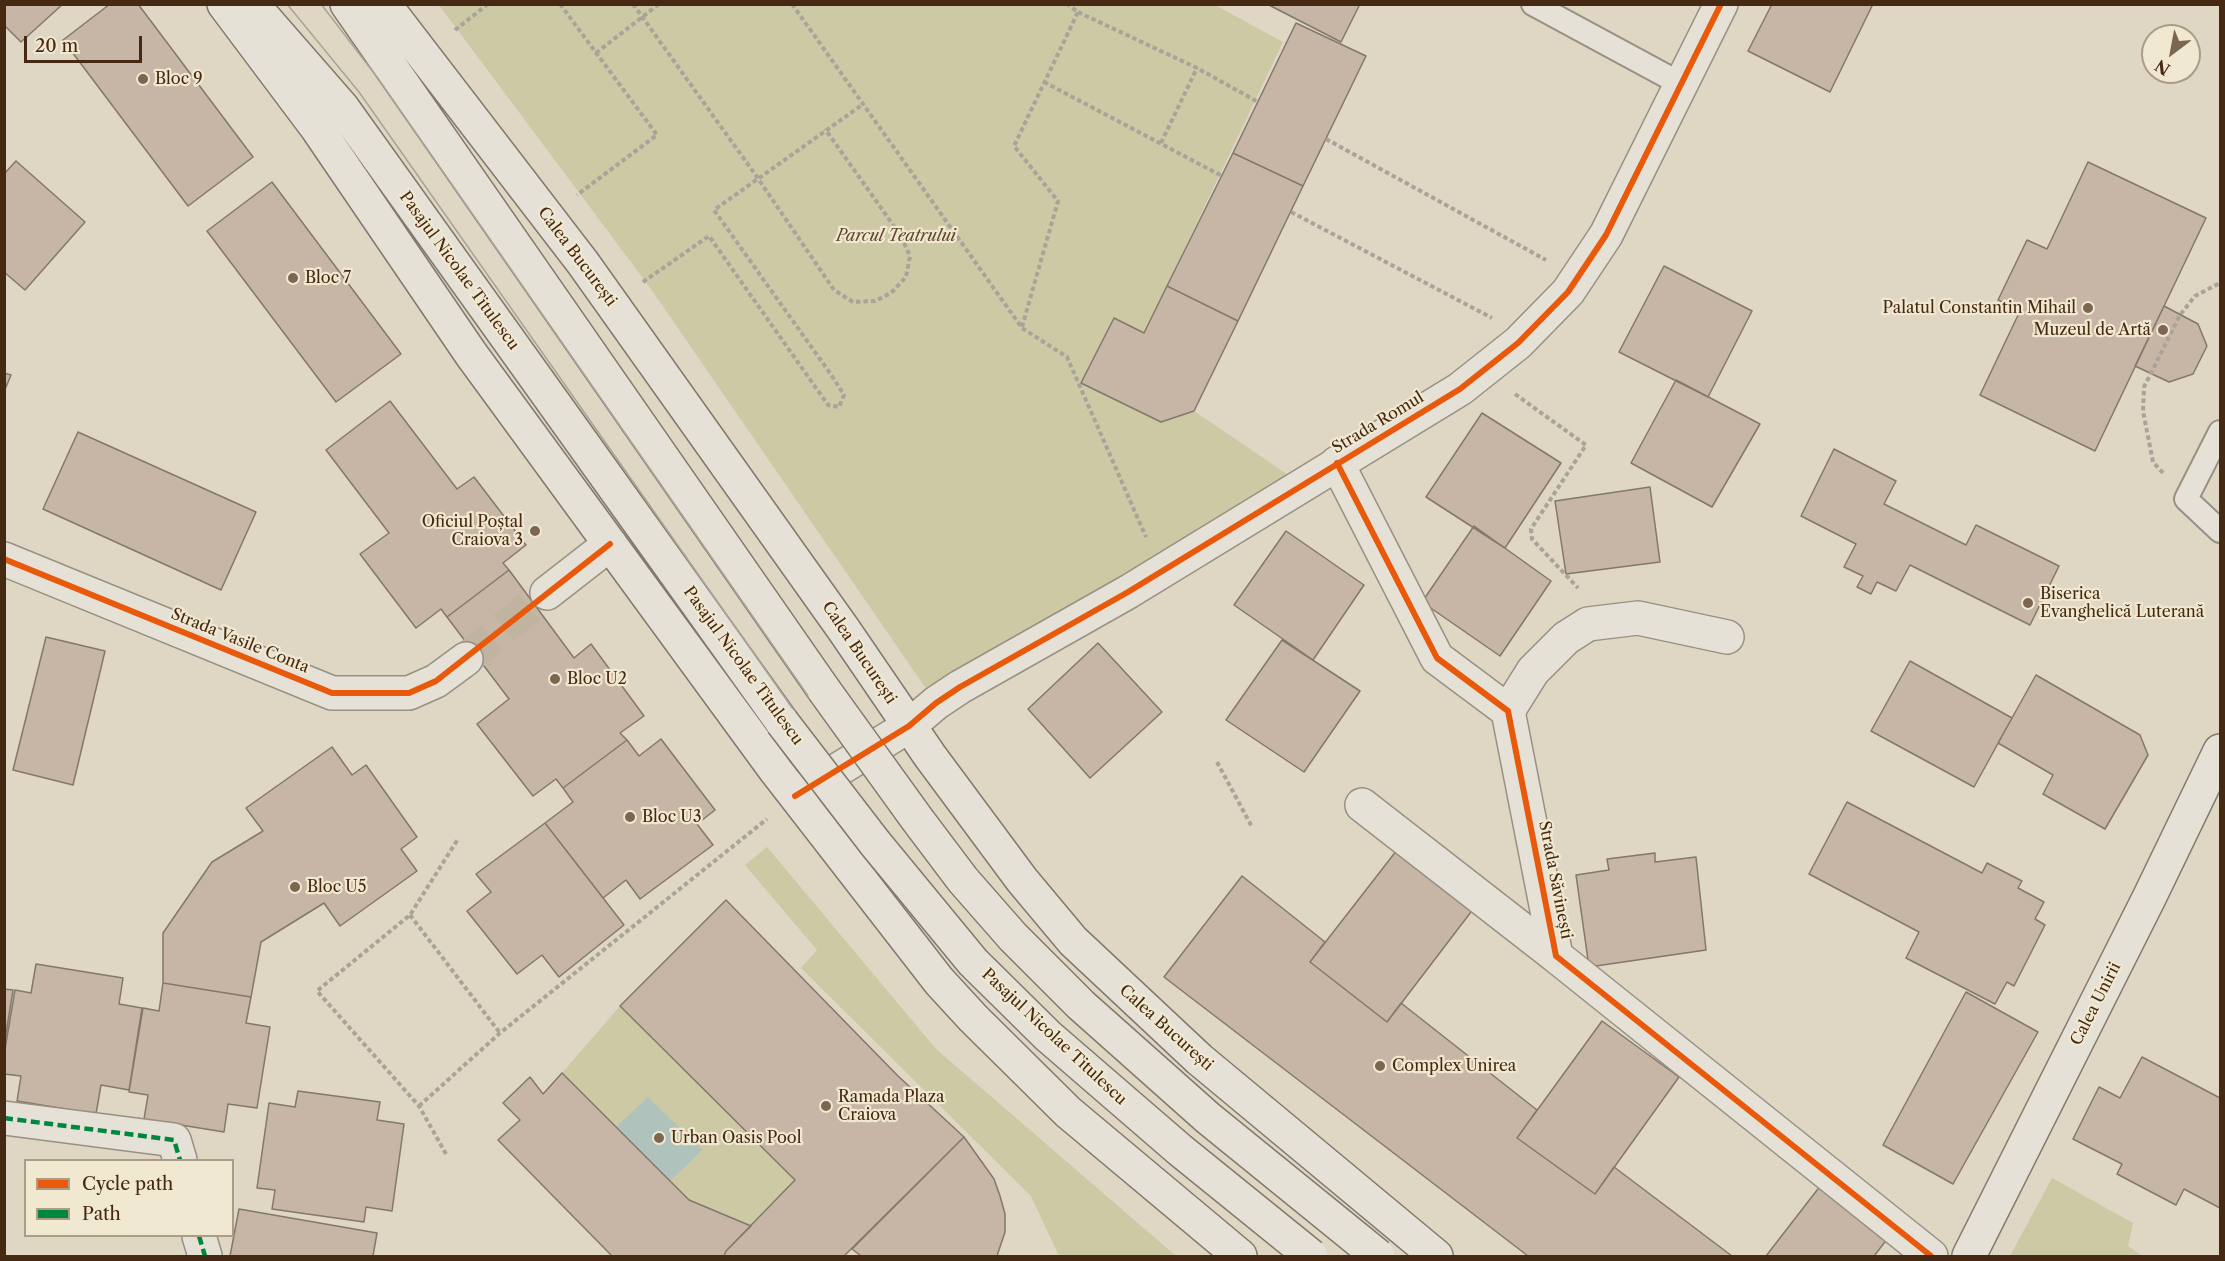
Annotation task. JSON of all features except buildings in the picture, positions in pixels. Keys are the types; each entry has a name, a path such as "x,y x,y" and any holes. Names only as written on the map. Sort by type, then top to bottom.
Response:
{"main road":[{"path":"224,4 316,128 471,354 610,544 795,796 939,981 1068,1112 1240,1257"},
{"name":"Pasajul Nicolae Titulescu","path":"252,4 342,107 782,722 874,843 973,962 1057,1043 1180,1150 1311,1257"},
{"path":"347,4 825,690 963,880 1013,936 1081,1005 1191,1103 1378,1257"},
{"name":"Calea București","path":"384,4 583,262 844,630 909,726 1022,880 1073,941 1199,1059 1436,1257"},
{"name":"Strada Romul","path":"795,796 909,726 936,703 960,687 1161,571 1460,389 1525,336 1568,292 1606,235 1720,4"},
{"path":"1337,463 1437,658 1508,711 1533,671 1566,638 1588,624 1638,618 1727,637"},
{"path":"547,593 610,544"},
{"name":"Strada Vasile Conta","path":"4,559 332,693 409,693 436,681 465,658"},
{"name":"Strada Săvinești","path":"1508,711 1556,956"},
{"name":"Calea Unirii","path":"1969,1257 2149,898 2220,750"},
{"name":"Strada Săvinești","path":"1362,805 1556,956 1931,1257"},
{"path":"4,1118 174,1140 179,1159"},
{"path":"199,1237 205,1257"}],"lane":[{"path":"1533,4 1682,84"},
{"path":"2220,432 2187,499 2220,531"}],"path":[{"path":"455,30 488,4"},
{"path":"560,4 657,135 576,195"},
{"path":"633,4 758,177 834,290 853,302 875,301 891,293 906,277 910,256 901,236 825,129"},
{"path":"596,54 659,4"},
{"path":"792,4 1022,328 1067,357 1161,571"},
{"path":"1067,4 1078,12 1197,68 1258,102"},
{"path":"1022,328 1058,201 1014,146 1078,12"},
{"path":"1161,143 1197,68"},
{"path":"1044,82 1222,176"},
{"path":"638,286 709,236 828,405 838,407 843,395 832,376 714,210 825,129 862,105"},
{"path":"1326,139 1578,277"},
{"path":"1291,212 1525,336"},
{"path":"2187,499 2153,462 2143,411 2144,387 2180,315 2195,296 2220,283"},
{"path":"1483,371 1586,445 1531,529 1532,539 1577,586 1588,624"},
{"path":"1217,762 1252,827"},
{"path":"419,1106 500,1033 795,796"},
{"path":"446,1154 419,1106 317,991 410,915 458,839"},
{"path":"410,915 500,1033"}],"green space":[{"name":"Parcul Teatrului","path":"1213,4 1283,42 1144,333 1113,318 1082,383 1161,422 1194,411 1303,485 936,703 651,289 439,5"},
{"path":"767,847 936,1049 1176,1256 1059,1256 1031,1196 801,968 817,950 745,865"},
{"path":"620,1006 795,1180 751,1226 689,1200 562,1073"},
{"path":"2052,1178 2133,1223 2128,1246 2142,1256 2010,1256"}],"shaded area":[{"name":"Urban Oasis Pool","path":"648,1097 702,1150 670,1181 616,1127"}],"tunnel":[{"path":"466,659 547,593"}],"tram line":[{"path":"287,4 359,92 795,712 902,854 974,942 1060,1031 1187,1142 1327,1256"},
{"path":"321,4 377,77 811,700 899,818 988,929 1077,1020 1356,1256"}],"marked path":[{"path":"4,1118 174,1140 180,1159"},
{"path":"199,1237 205,1256"}],"cycle path":[{"path":"795,796 909,726 936,703 960,687 1128,592 1460,389 1518,343 1568,292 1606,235 1721,4"},
{"path":"1337,463 1437,658 1508,711 1556,956 1931,1256"},
{"path":"4,559 332,693 409,693 436,681 610,544"}],"place":[{"name":"Bloc 9","path":"143,79"},
{"name":"Bloc 7","path":"293,278"},
{"name":"Palatul Constantin Mihail","path":"2088,308"},
{"name":"Muzeul de Artă","path":"2163,330"},
{"name":"Oficiul Poștal Craiova 3","path":"535,531"},
{"name":"Biserica Evanghelică Luterană","path":"2028,603"},
{"name":"Bloc U2","path":"555,679"},
{"name":"Bloc U3","path":"630,817"},
{"name":"Bloc U5","path":"295,887"},
{"name":"Complex Unirea","path":"1380,1066"},
{"name":"Ramada Plaza Craiova","path":"826,1106"},
{"name":"Urban Oasis Pool","path":"659,1138"}]}
